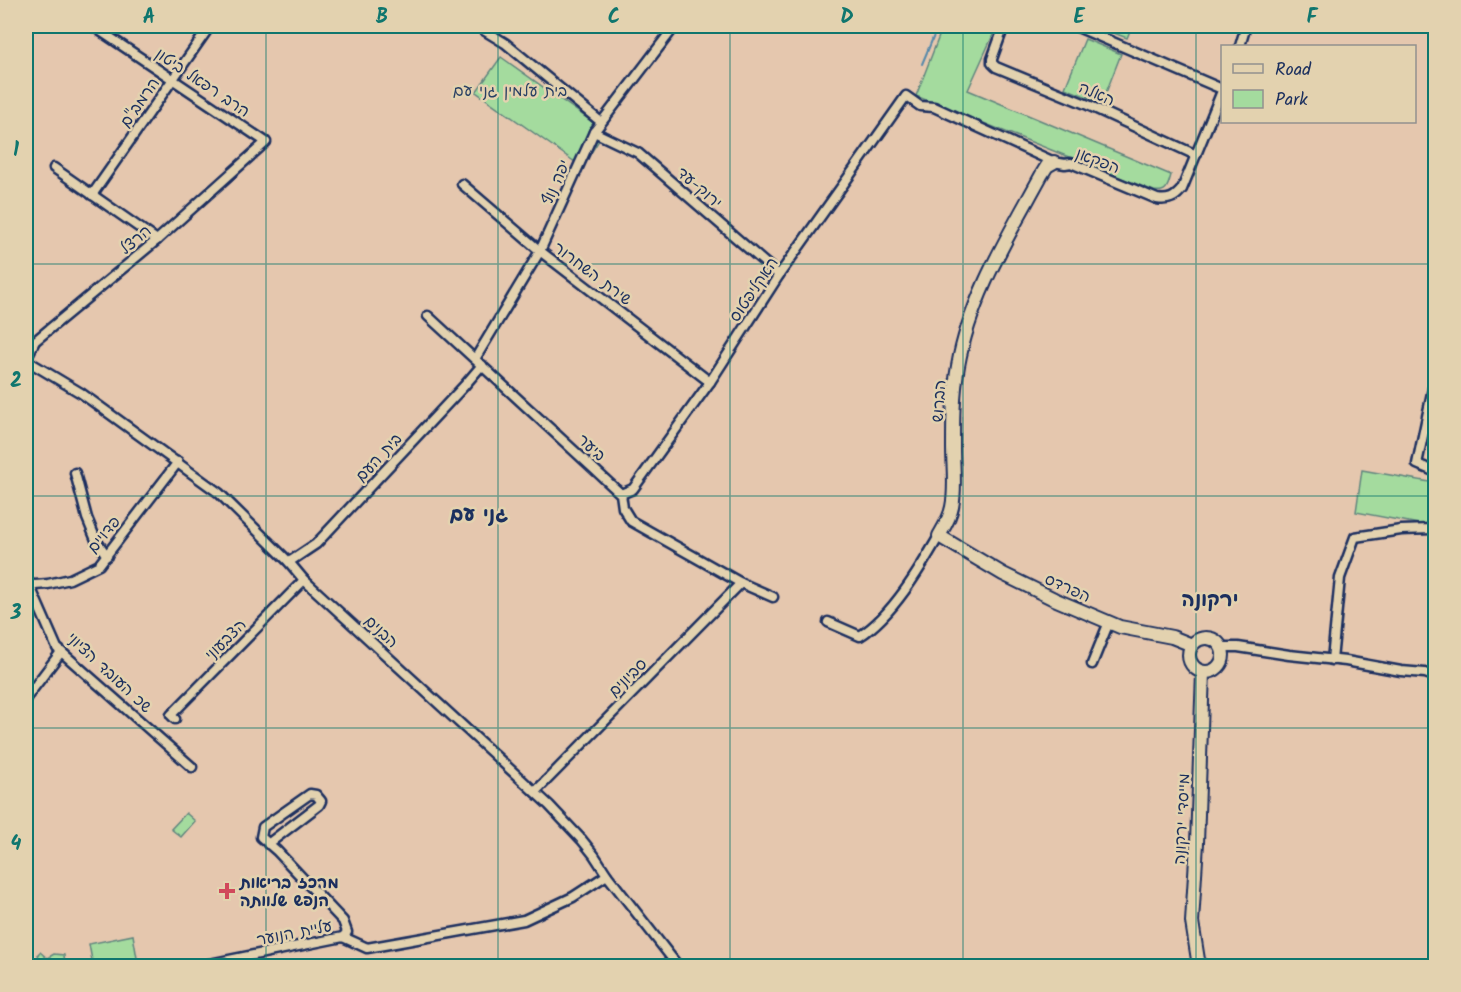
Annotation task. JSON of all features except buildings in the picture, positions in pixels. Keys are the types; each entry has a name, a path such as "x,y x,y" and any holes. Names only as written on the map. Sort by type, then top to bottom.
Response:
{"street":[{"name":"הרב רפאל ביטון","path":"93,26 266,142"},
{"name":"הרמב\"ם","path":"92,195 210,26"},
{"path":"477,26 505,43 601,123"},
{"name":"יפה נוף","path":"478,362 540,251 594,132 675,26"},
{"name":"האלה","path":"1004,26 992,63 1000,70 1088,105 1196,155"},
{"path":"1075,26 1221,90"},
{"path":"1240,45 1246,26"},
{"name":"הפקאן","path":"906,96 920,106 934,107 1054,162 1071,164 1163,200 1174,197 1182,189 1221,92"},
{"name":"האקליפטוס","path":"621,494 633,489 710,382 779,275 906,96"},
{"name":"ירוק-עד","path":"594,132 638,153 779,275"},
{"name":"הרצל","path":"26,359 35,341 157,240 266,142"},
{"name":"הברוש","path":"828,622 860,636 870,629 891,607 919,570 950,516 954,481 953,408 958,364 969,321 992,268 1036,184 1047,166 1054,162"},
{"path":"54,168 157,240"},
{"name":"שירת השחרור","path":"462,184 540,251 710,382"},
{"name":"ביער","path":"428,316 621,494 623,508 631,521 741,584 773,597"},
{"name":"הבנים","path":"26,359 81,393 219,493 289,562 304,580 535,792 582,840 678,966"},
{"name":"בית העם","path":"289,562 316,544 464,386 478,362"},
{"path":"1432,388 1417,464 1436,472"},
{"name":"פדויים","path":"27,584 48,584 70,579 99,565 178,462"},
{"path":"75,473 87,518 96,540 107,556"},
{"path":"1332,660 1340,578 1355,537 1401,530 1432,529 1436,511"},
{"name":"הפרדס","path":"939,536 1003,574 1054,599 1120,627 1172,637 1192,645"},
{"name":"הצבעוני","path":"175,719 171,715 304,580"},
{"name":"שכ העובד הציוני","path":"27,584 57,648 192,766"},
{"name":"סביונים","path":"535,792 741,584"},
{"path":"1092,664 1110,622"},
{"path":"1204,638 1210,639 1221,647 1223,655 1219,666 1209,672 1196,669 1190,661 1189,650 1196,641 1204,638"},
{"path":"1221,647 1238,647 1332,660 1436,677"},
{"path":"26,698 61,652"},
{"name":"מייסדי ירקונה","path":"1199,966 1192,921 1203,672"},
{"path":"310,794 316,795 321,801 320,805 268,844 261,837 263,827 310,794"},
{"name":"עליית הנוער","path":"199,966 343,938 347,932 343,921 268,844"},
{"path":"343,938 367,948 524,920 573,897 607,875"}],"green space":[{"path":"943,26 997,26 968,90 1171,175 1166,188 1162,191 1154,191 916,96"},
{"path":"1117,26 1132,26 1127,38 1114,33"},
{"path":"1085,39 1121,54 1102,103 1065,88"},
{"name":"בית עלמין גני עם","path":"501,57 605,131 582,167 476,92"},
{"path":"1362,470 1435,483 1430,526 1356,512"},
{"path":"186,813 195,821 181,837 171,829"},
{"path":"133,935 138,964 93,966 89,944"},
{"path":"40,952 47,958 54,954 64,955 65,966 37,966 40,963 38,954"}],"waterway":[{"path":"922,64 938,26"}],"place":[{"name":"מרכז בריאות הנפש שלוותה","path":"227,891"}],"district":[{"name":"גני עם","path":"479,514"},
{"name":"ירקונה","path":"1210,599"}]}
